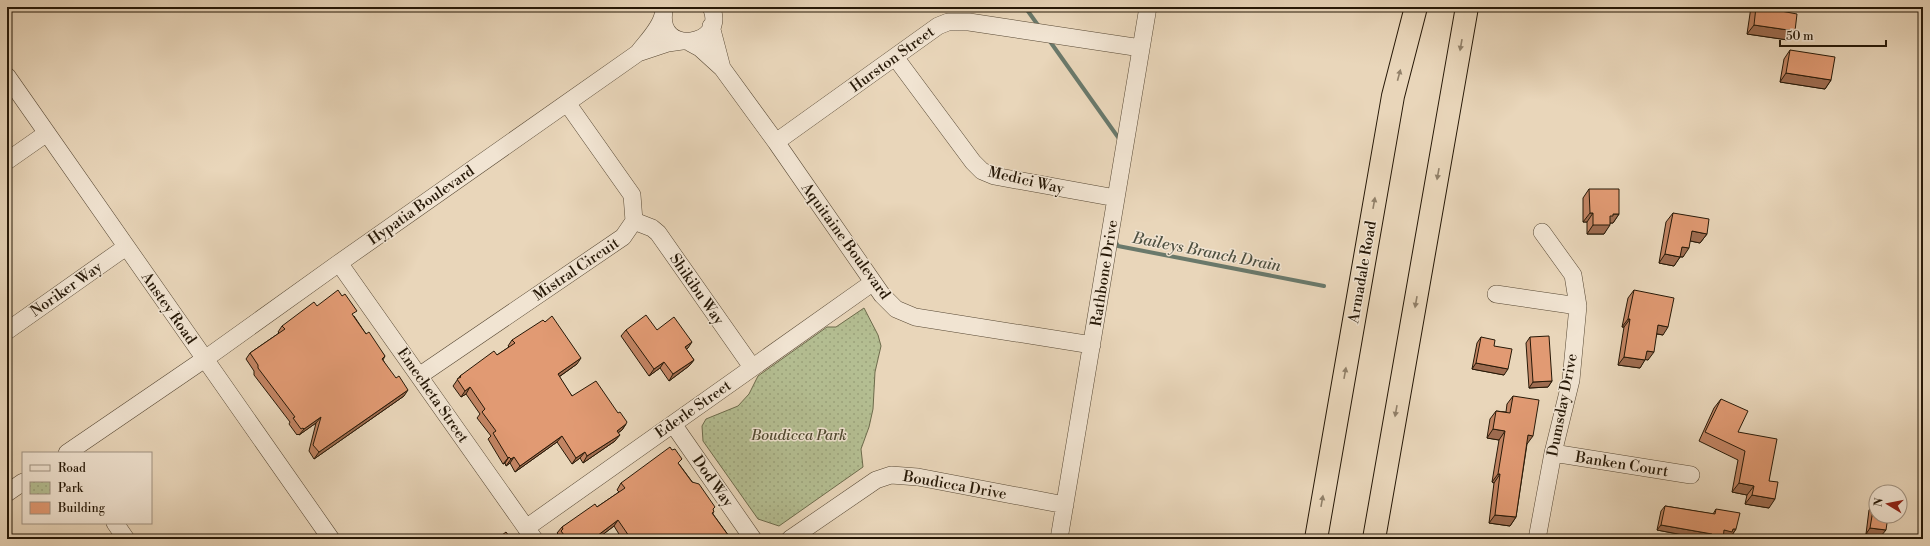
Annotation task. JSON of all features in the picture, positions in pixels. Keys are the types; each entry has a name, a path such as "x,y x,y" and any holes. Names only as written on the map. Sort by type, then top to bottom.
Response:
{"highway":[{"name":"Armadale Road","path":"1316,539 1393,96 1416,7"},
{"path":"1374,539 1467,7"}],"street":[{"name":"Rathbone Drive","path":"1059,539 1148,7"},
{"path":"664,10 664,22 670,34 700,48 722,68"},
{"path":"638,53 657,28 664,10"},
{"path":"638,53 668,43 685,42 702,38 714,14"},
{"path":"714,14 722,68"},
{"name":"Hurston Street","path":"776,142 896,57 930,31 948,22 969,22 1141,48"},
{"name":"Hypatia Boulevard","path":"68,452 205,359 638,53"},
{"name":"Medici Way","path":"896,57 973,162 982,171 994,176 1116,198"},
{"name":"Aquitaine Boulevard","path":"722,68 776,142 872,283 896,309 915,316 1092,345"},
{"name":"Anstey Road","path":"7,76 331,539"},
{"path":"567,103 632,195 634,221"},
{"path":"7,161 47,133"},
{"name":"Shikibu Way","path":"634,221 652,228 658,233 752,368"},
{"name":"Mistral Circuit","path":"419,376 623,236 634,221"},
{"name":"Dumsday Drive","path":"1537,539 1553,453 1571,380 1578,306 1573,275 1542,232"},
{"name":"Noriker Way","path":"7,331 126,247"},
{"name":"Emecheta Street","path":"339,263 530,534"},
{"name":"Ederle Street","path":"530,534 673,424 872,283"},
{"path":"1496,294 1578,306"},
{"name":"Dod Way","path":"673,424 753,539"},
{"name":"Banken Court","path":"1553,453 1691,475"},
{"name":"Boudicca Drive","path":"790,539 876,480 892,475 942,481 1065,505"},
{"path":"7,493 22,483"},
{"path":"116,524 126,539"}],"green space":[{"name":"Boudicca Park","path":"864,308 878,335 881,346 875,372 873,409 869,427 861,449 863,467 779,526 758,519 703,441 702,426 706,419 738,406 749,394 758,376 827,327 836,327"}],"building":[{"path":"1756,7 1782,7 1781,11 1797,14 1795,31 1754,25"},
{"path":"1790,50 1835,57 1831,80 1786,73"},
{"path":"1589,189 1619,189 1619,214 1613,214 1613,216 1610,216 1610,225 1593,225 1593,213 1590,213"},
{"path":"1673,213 1709,219 1707,234 1692,231 1689,248 1682,247 1680,257 1665,254"},
{"path":"338,290 342,296 345,294 357,311 352,314 366,334 369,332 385,356 382,359 396,378 399,376 408,390 319,452 313,445 321,417 304,429 301,429 293,418 295,417 258,368 258,365 250,353 285,329 282,326 314,302 317,306"},
{"path":"1634,290 1674,298 1668,327 1658,325 1654,352 1647,351 1645,360 1624,357 1630,319 1628,319"},
{"path":"646,315 657,330 674,317 692,342 685,347 694,360 673,374 664,362 654,369 626,330"},
{"path":"552,316 581,358 558,374 572,396 596,381 618,413 620,412 627,422 617,431 620,435 587,456 585,452 576,458 562,436 520,466 514,457 511,459 509,457 508,458 493,433 496,431 482,412 485,409 470,387 465,391 457,379 494,351 497,355 515,343 512,340 543,320 545,322"},
{"path":"1549,336 1552,381 1533,382 1530,337"},
{"path":"1481,337 1495,340 1494,346 1512,349 1508,369 1476,363"},
{"path":"1513,396 1539,400 1533,436 1528,435 1516,517 1495,515 1500,474 1498,474 1505,431 1493,429 1496,411 1510,413"},
{"path":"1721,399 1748,411 1738,432 1777,439 1769,481 1778,482 1775,499 1752,495 1754,486 1739,483 1745,451 1705,432"},
{"path":"670,447 672,450 675,449 682,459 678,463 692,482 699,484 715,507 713,509 714,512 712,513 731,539 631,539 618,520 593,539 567,539 561,531 563,529 562,527 595,504 597,507 625,488 621,483"},
{"path":"1665,506 1715,514 1716,509 1740,513 1736,529 1733,529 1732,532 1724,530 1722,539 1712,537 1712,534 1661,525"},
{"path":"1871,524 1887,524 1886,530 1870,528"},
{"path":"506,532 511,539 497,539"},
{"path":"1582,535 1599,538 1599,539 1581,539"}],"waterway":[{"name":"Baileys Branch Drain","path":"1025,7 1040,28"},
{"name":"Baileys Branch Drain","path":"1049,40 1120,140"},
{"name":"Baileys Branch Drain","path":"1114,239 1118,246 1324,286"}]}
